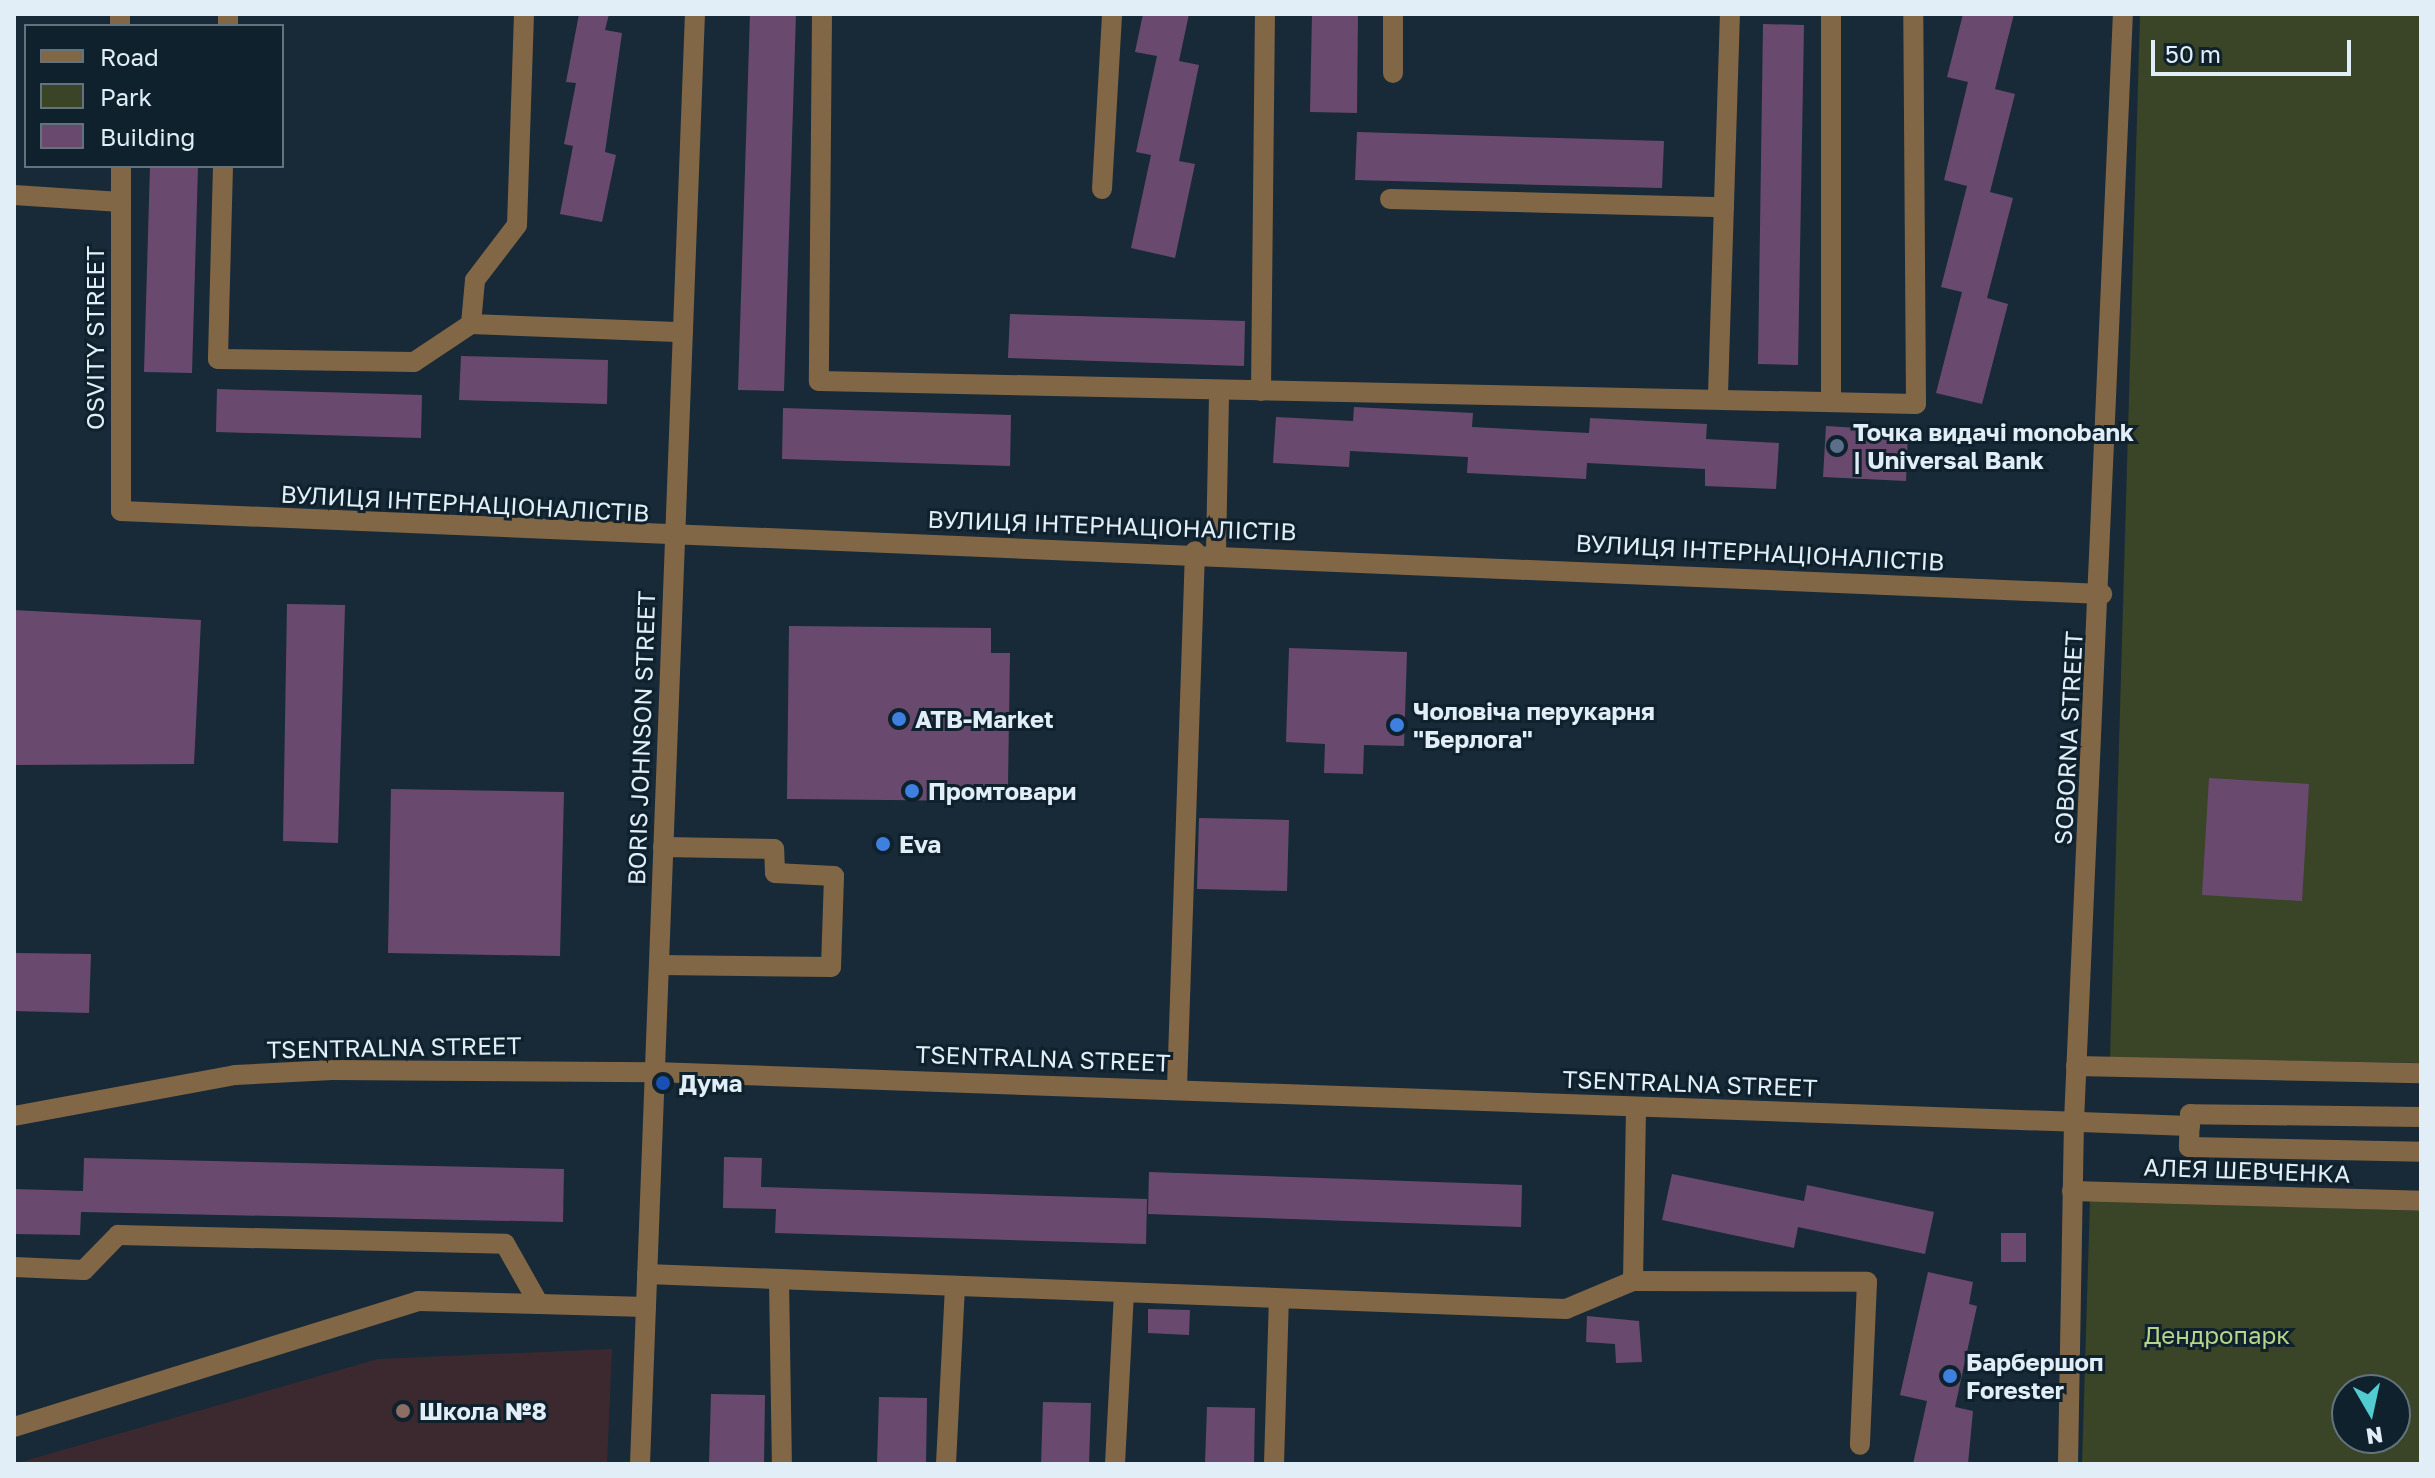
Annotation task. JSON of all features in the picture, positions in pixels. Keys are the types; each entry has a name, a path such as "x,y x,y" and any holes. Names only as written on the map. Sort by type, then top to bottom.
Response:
{"street":[{"path":"471,324 475,280 517,225 524,14"},
{"name":"BORIS JOHNSON STREET","path":"640,1464 695,14"},
{"path":"822,14 819,381 1261,391 1718,394 1916,404 1913,14"},
{"path":"1102,189 1112,14"},
{"path":"1261,391 1265,14"},
{"path":"1393,14 1393,73"},
{"path":"1718,394 1730,14"},
{"path":"1831,14 1831,399"},
{"name":"SOBORNA STREET","path":"2068,1464 2076,1066 2102,594 2123,14"},
{"name":"OSVITY STREET","path":"121,168 121,511"},
{"path":"223,168 218,359 414,362 471,324 683,332"},
{"path":"14,195 121,202"},
{"path":"1390,199 1724,207"},
{"path":"1216,552 1219,390"},
{"name":"ВУЛИЦЯ ІНТЕРНАЦІОНАЛІСТІВ","path":"121,511 675,540 1195,551 2102,594"},
{"path":"1177,1088 1195,551"},
{"path":"659,965 831,967 834,876 775,873 774,849 663,847"},
{"path":"2076,1066 2421,1073"},
{"name":"TSENTRALNA STREET","path":"14,1116 235,1075 654,1072 1177,1088 1636,1109 2074,1121"},
{"path":"1633,1281 1636,1109"},
{"name":"АЛЕЯ ШЕВЧЕНКА","path":"2421,1117 2190,1114 2189,1147 2421,1152"},
{"name":"АЛЕЯ ШЕВЧЕНКА","path":"2074,1121 2190,1126"},
{"name":"АЛЕЯ ШЕВЧЕНКА","path":"2072,1191 2421,1201"},
{"path":"14,1267 84,1270 118,1235 505,1244 539,1304"},
{"path":"647,1274 1566,1309 1633,1281 1867,1282 1860,1445"},
{"path":"779,1280 782,1464"},
{"path":"946,1464 955,1287"},
{"path":"1115,1464 1124,1293"},
{"path":"1274,1464 1279,1299"},
{"path":"14,1427 418,1301 646,1307"}],"shaded area":[{"name":"Школа №8","path":"612,1349 607,1464 14,1464 378,1359"}],"green space":[{"path":"2140,14 2421,14 2421,1063 2110,1058"},
{"name":"Дендропарк","path":"2090,1200 2421,1211 2421,1464 2082,1464"}],"building":[{"path":"579,14 609,14 605,30 622,33 605,152 616,155 602,222 560,214 573,146 564,144 576,83 566,82"},
{"path":"750,14 796,14 784,391 738,390"},
{"path":"1143,14 1189,14 1179,61 1199,65 1179,161 1195,164 1175,258 1131,248 1151,155 1136,152 1157,56 1135,52"},
{"path":"1312,14 1358,14 1357,113 1310,112"},
{"path":"1963,14 2014,14 1995,89 2015,94 1990,192 2013,198 1987,298 2008,304 1982,404 1936,393 1962,292 1941,287 1967,186 1944,180 1968,82 1947,77"},
{"path":"1763,24 1804,25 1798,365 1758,364"},
{"path":"1357,132 1664,141 1662,188 1355,180"},
{"path":"150,168 198,168 192,373 144,372"},
{"path":"1010,314 1245,321 1244,366 1008,358"},
{"path":"461,356 608,360 607,404 459,400"},
{"path":"217,389 422,395 421,438 216,432"},
{"path":"1354,407 1473,413 1472,427 1589,433 1590,418 1707,424 1706,439 1779,443 1776,489 1705,486 1705,469 1587,463 1586,479 1467,473 1468,457 1350,451 1349,467 1273,463 1276,417 1353,421"},
{"path":"783,408 1011,415 1010,466 782,459"},
{"path":"1826,426 1908,431 1906,481 1823,477"},
{"path":"287,604 345,605 338,843 283,841"},
{"path":"14,610 201,620 194,764 14,765"},
{"name":"ATB-Market","path":"789,626 991,628 991,653 1010,653 1008,785 989,785 989,801 787,799"},
{"path":"1289,648 1407,652 1404,746 1364,745 1363,774 1324,773 1325,744 1286,742"},
{"path":"2209,778 2309,784 2302,901 2202,895"},
{"path":"391,789 564,792 560,956 388,953"},
{"path":"1199,818 1289,820 1287,891 1197,889"},
{"path":"14,953 91,954 89,1013 14,1011"},
{"path":"724,1157 762,1158 761,1187 1147,1199 1146,1244 775,1233 776,1209 723,1208"},
{"path":"84,1158 564,1169 563,1222 81,1212 80,1235 14,1234 14,1189 83,1191"},
{"path":"1149,1172 1522,1185 1521,1227 1148,1214"},
{"path":"1672,1174 1804,1201 1807,1185 1934,1212 1925,1254 1798,1227 1794,1248 1662,1220"},
{"path":"2001,1233 2026,1233 2026,1262 2001,1262"},
{"path":"1928,1272 1973,1282 1969,1304 1977,1306 1955,1407 1973,1411 1968,1464 1913,1464 1927,1401 1900,1395"},
{"path":"1148,1309 1190,1310 1189,1335 1148,1333"},
{"path":"1587,1316 1639,1321 1642,1362 1616,1363 1615,1344 1586,1342"},
{"path":"711,1394 765,1395 764,1464 709,1464"},
{"path":"879,1397 927,1398 926,1464 877,1464"},
{"path":"1043,1402 1091,1403 1089,1464 1041,1464"},
{"path":"1207,1407 1255,1408 1254,1464 1205,1464"}],"place":[{"name":"Точка видачі monobank | Universal Bank","path":"1837,446"},
{"name":"ATB-Market","path":"899,719"},
{"name":"Чоловіча перукарня \"Берлога\"","path":"1397,725"},
{"name":"Промтовари","path":"912,791"},
{"name":"Eva","path":"883,844"},
{"name":"Дума","path":"663,1083"},
{"name":"Барбершоп Forester","path":"1950,1376"},
{"name":"Школа №8","path":"403,1411"}]}
